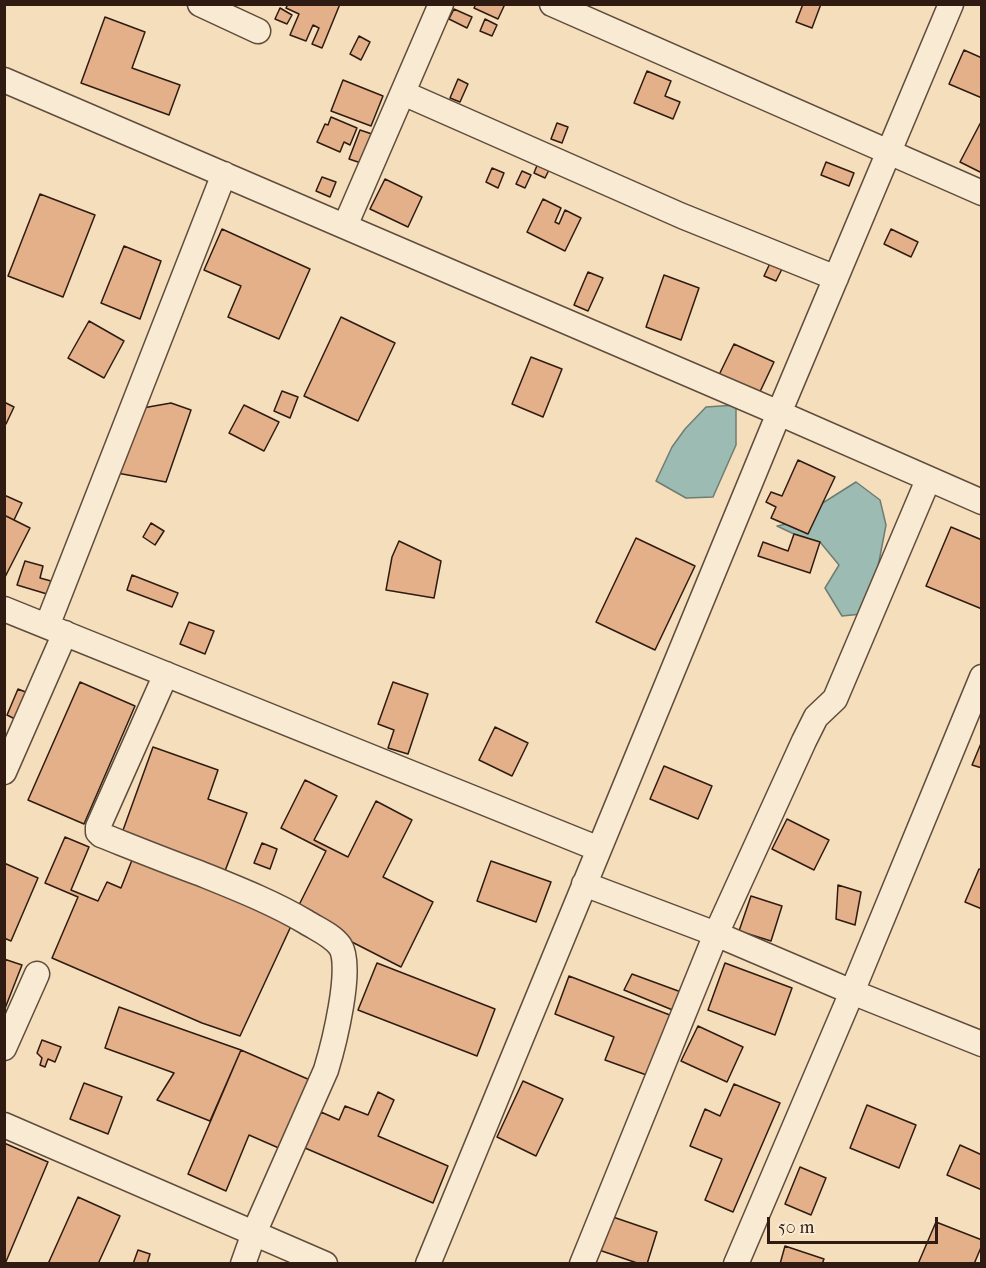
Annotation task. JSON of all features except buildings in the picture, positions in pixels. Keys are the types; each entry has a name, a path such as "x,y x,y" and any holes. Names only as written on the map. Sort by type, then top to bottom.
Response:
{"street":[{"path":"200,4 258,31"},
{"path":"345,226 441,4"},
{"path":"552,4 981,193"},
{"path":"429,1263 779,413 951,4"},
{"path":"4,80 981,502"},
{"path":"403,93 682,216 836,278"},
{"path":"4,772 224,174"},
{"path":"582,1263 716,934 816,717 835,699 928,480"},
{"path":"4,609 599,849"},
{"path":"166,674 98,827 98,832 282,908 326,933 341,946 344,962 345,980 334,1044 326,1070 243,1263"},
{"path":"736,1263 852,992 981,677"},
{"path":"584,884 716,934 981,1044"},
{"path":"4,1048 37,974"},
{"path":"4,1125 325,1263"}],"water":[{"path":"736,405 736,445 713,497 686,498 656,481 672,447 706,407"},
{"path":"856,482 880,500 886,525 872,613 842,616 825,588 839,565 820,542 777,526 791,523"}]}
